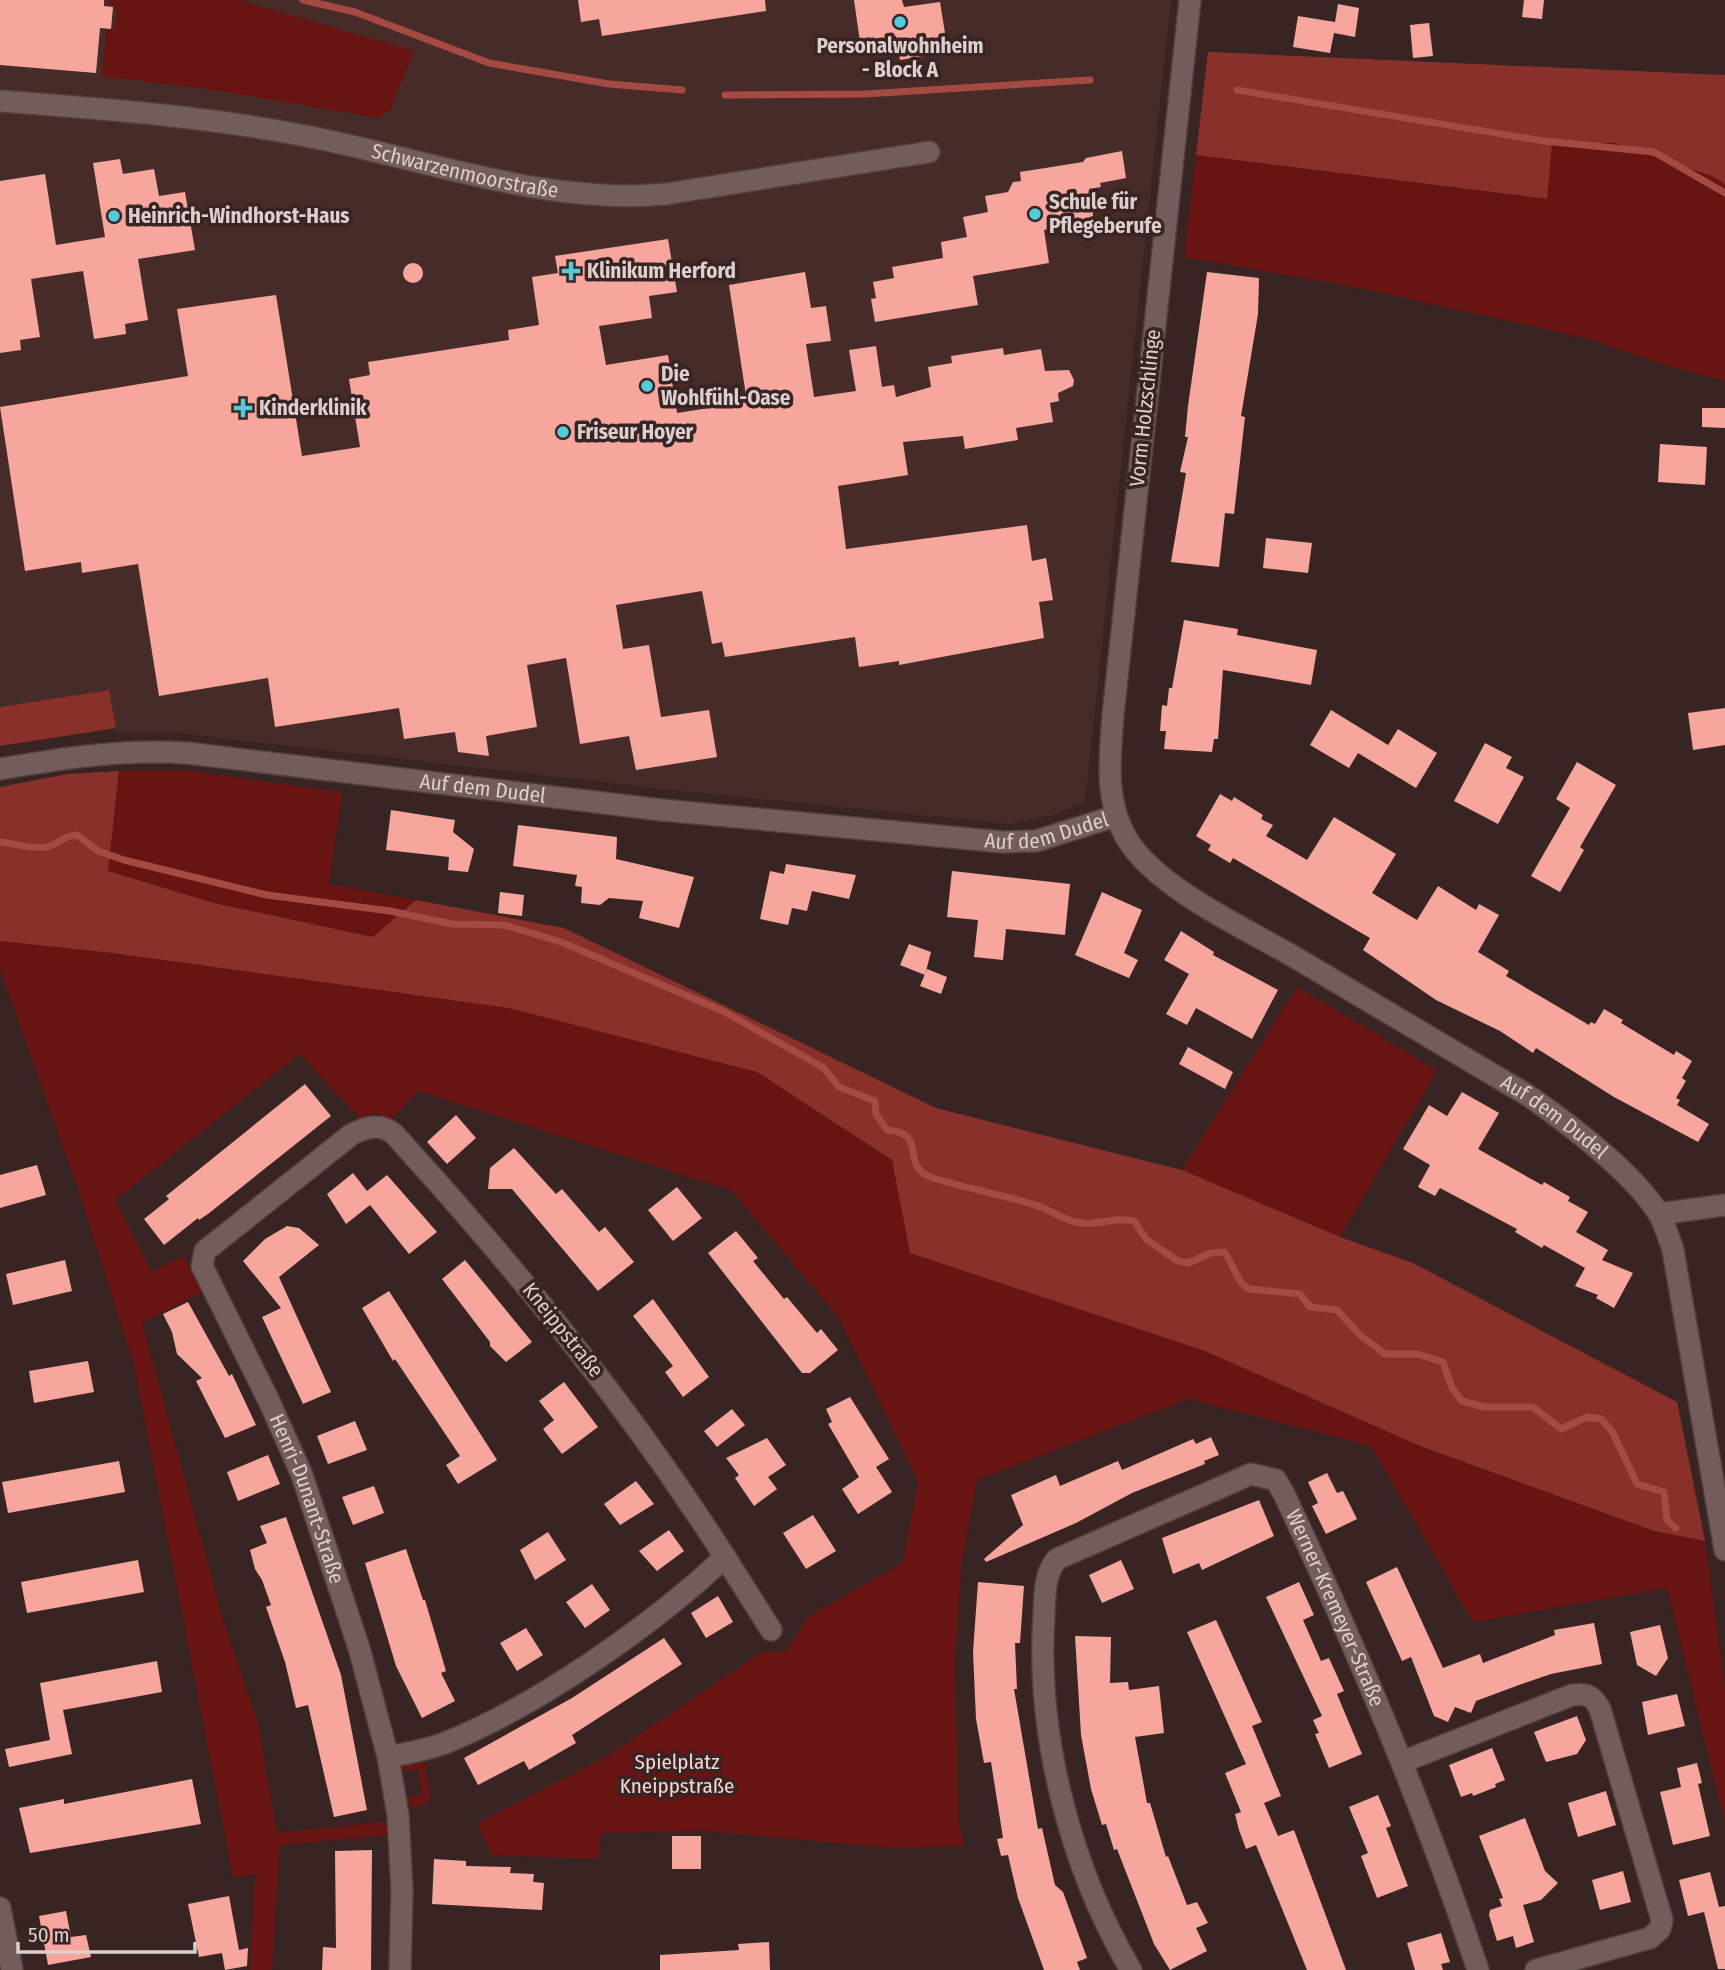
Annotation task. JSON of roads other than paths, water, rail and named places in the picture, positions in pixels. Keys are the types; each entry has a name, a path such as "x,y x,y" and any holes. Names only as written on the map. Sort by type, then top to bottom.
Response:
{"street":[{"name":"Vorm Holzschlinge","path":"1116,816 1110,788 1113,715 1190,0"},
{"name":"Schwarzenmoorstraße","path":"0,101 232,123 307,136 575,195 622,198 666,194 929,152"},
{"name":"Auf dem Dudel","path":"0,769 91,754 142,750 187,753 662,810 1003,842 1036,841 1116,816 1128,840 1150,868 1204,904 1529,1096 1569,1124 1617,1167 1659,1214 1673,1250 1725,1550"},
{"name":"Kneippstraße","path":"376,1127 387,1128 394,1135 475,1223 570,1337 653,1446 771,1630"},
{"name":"Henri-Dunant-Straße","path":"376,1127 352,1135 215,1243 205,1251 202,1266 269,1401 302,1475 359,1648 388,1757 401,1847 400,1970"},
{"path":"1659,1214 1725,1205"},
{"name":"Werner-Kremeyer-Straße","path":"1131,1970 1100,1910 1079,1855 1056,1769 1044,1683 1043,1646 1050,1567 1057,1559 1251,1474 1276,1480 1345,1623 1453,1894 1478,1970"},
{"path":"388,1757 446,1743 526,1701 581,1668 652,1618 726,1557"},
{"path":"1402,1762 1572,1695 1584,1694 1594,1699 1607,1733 1662,1920 1660,1929 1650,1938 1536,1970"},
{"path":"0,1908 12,1970"}],"waterway":[{"path":"303,0 355,12 489,63 609,84 682,90"},
{"path":"725,95 865,94 1090,80"},
{"path":"1237,90 1544,141 1654,152 1725,193"},
{"path":"0,842 40,848 77,835 98,851 124,860 267,895 390,911 452,924 504,925 561,942 723,1011 824,1068 839,1087 875,1101 876,1114 887,1130 900,1132 907,1137 917,1166 933,1178 1032,1204 1076,1222 1134,1221 1147,1240 1178,1261 1189,1263 1210,1253 1225,1252 1241,1283 1249,1289 1300,1294 1310,1307 1337,1310 1360,1335 1385,1354 1417,1354 1443,1362 1452,1388 1462,1401 1484,1407 1533,1407 1561,1429 1587,1417 1601,1419 1612,1431 1637,1484 1664,1492 1667,1520 1676,1528"}],"place":[{"name":"Personalwohnheim - Block A","path":"900,22"},
{"name":"Schule für Pflegeberufe","path":"1035,214"},
{"name":"Heinrich-Windhorst-Haus","path":"114,216"},
{"name":"Klinikum Herford","path":"571,271"},
{"name":"Die Wohlfühl-Oase","path":"647,386"},
{"name":"Kinderklinik","path":"243,408"},
{"name":"Friseur Hoyer","path":"563,432"}],"park label":[{"name":"Spielplatz Kneippstraße","path":"677,1774"}]}
